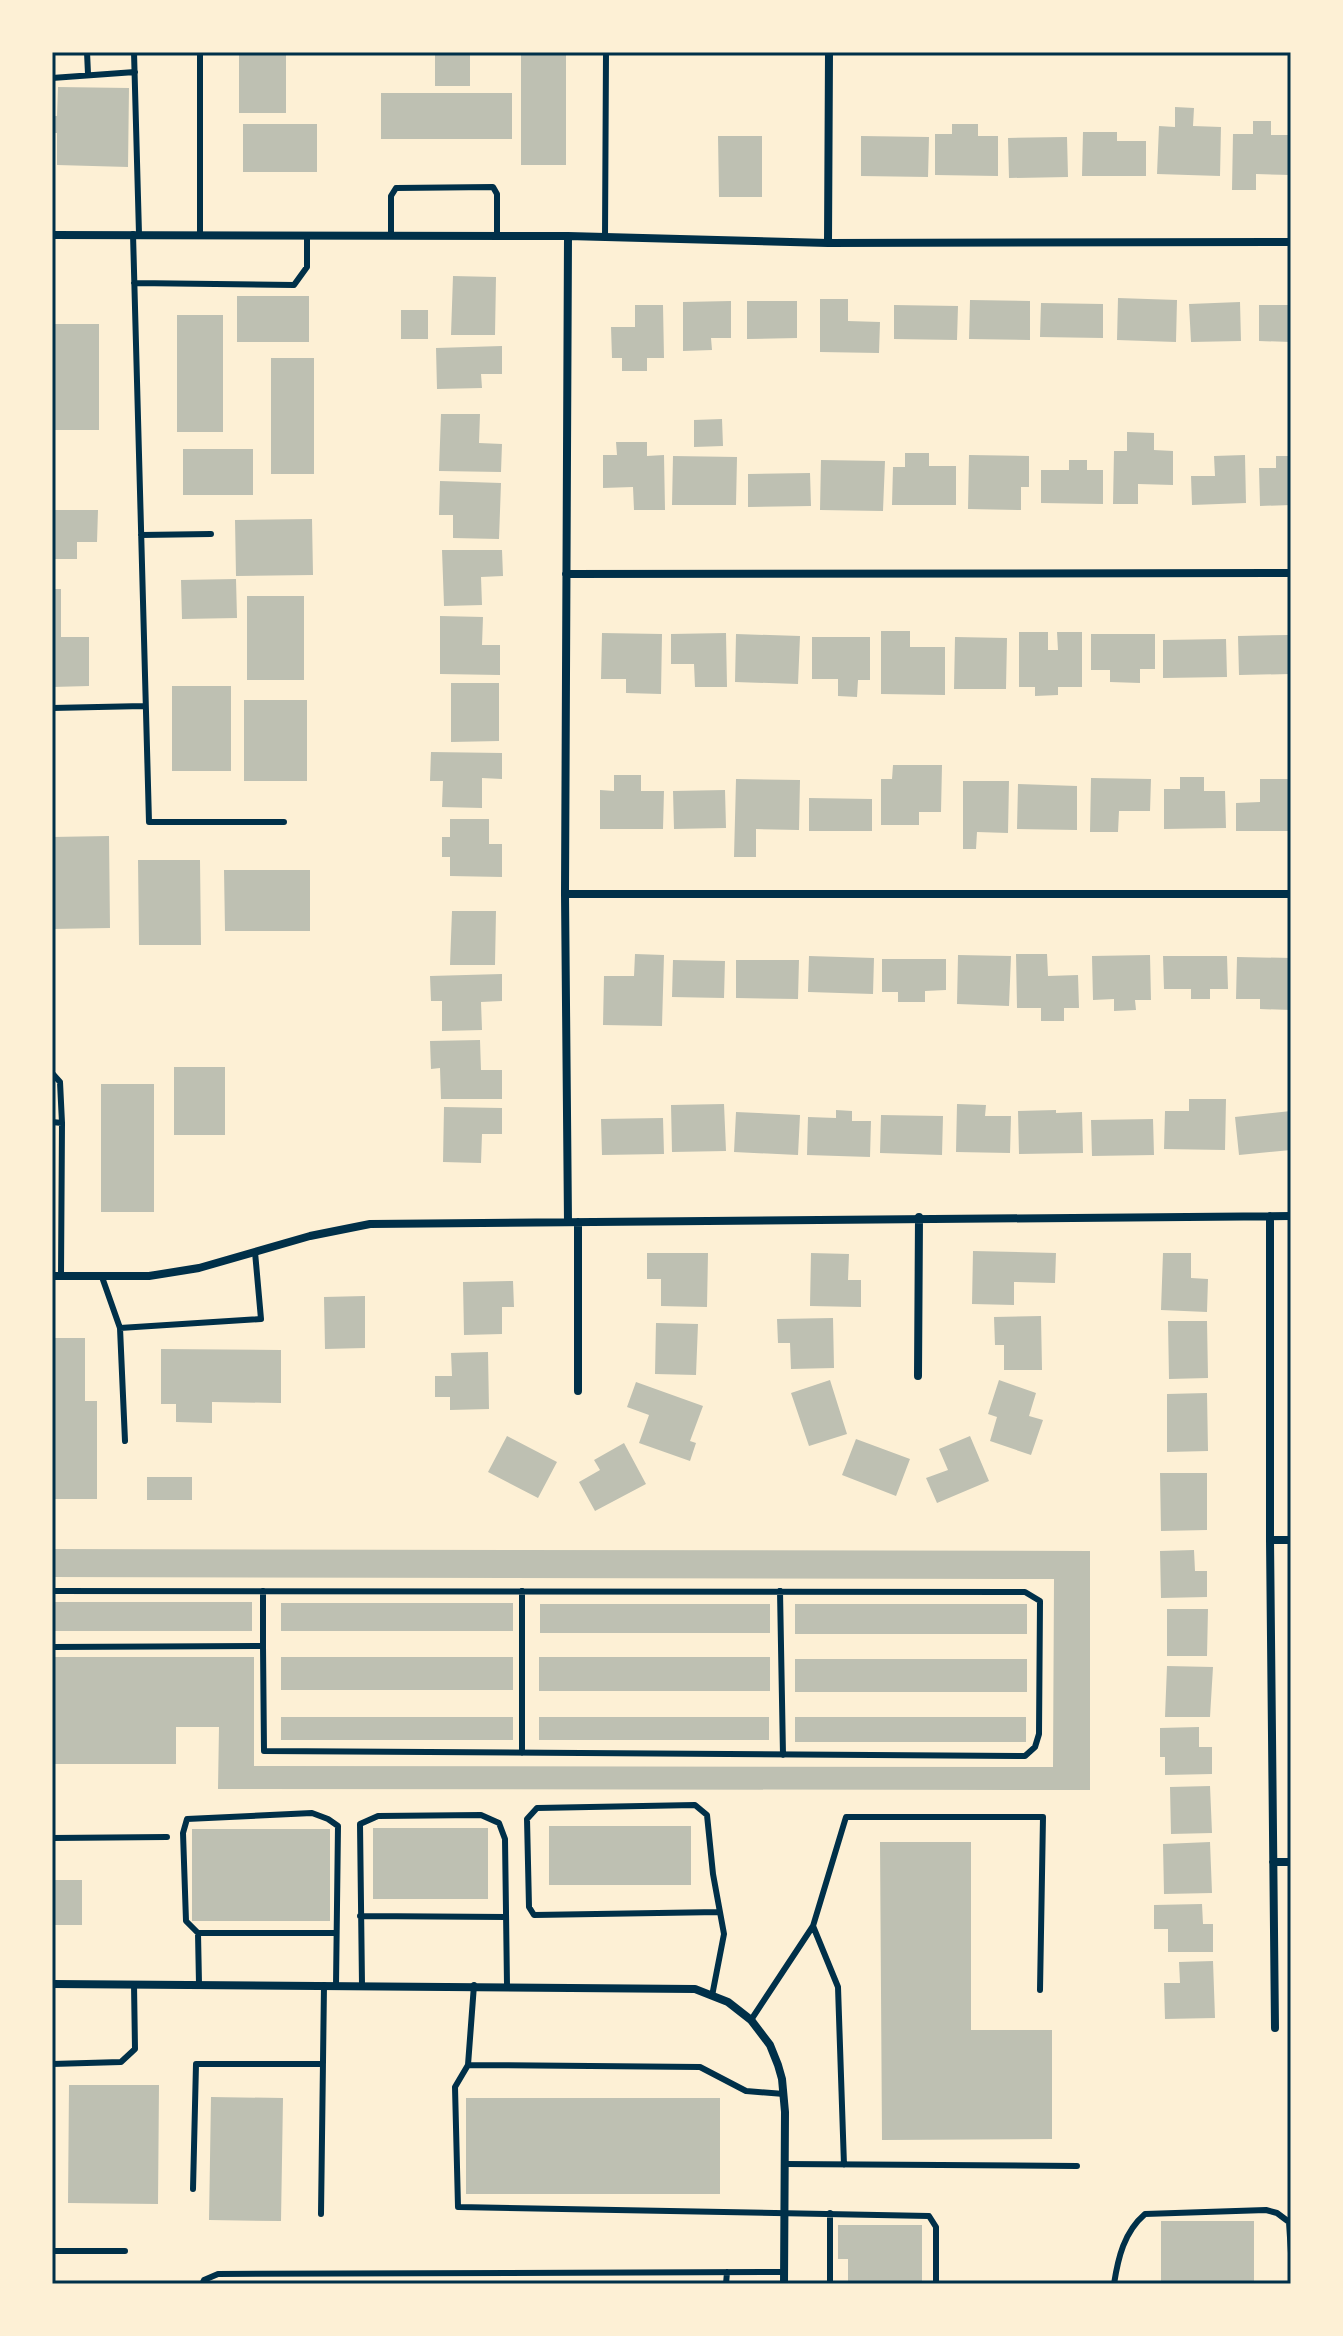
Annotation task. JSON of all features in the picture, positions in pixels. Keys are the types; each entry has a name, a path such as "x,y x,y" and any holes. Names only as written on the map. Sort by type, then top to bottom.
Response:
{"street":[{"path":"828,243 829,52"},
{"path":"52,235 497,235 828,243 1291,242"},
{"path":"568,236 565,894 568,1222"},
{"path":"566,574 1291,573"},
{"path":"565,894 1291,894"},
{"path":"1270,1216 1275,2028"},
{"path":"56,1276 149,1276 199,1268 310,1236 370,1224 1291,1216"},
{"path":"918,1376 919,1217"},
{"path":"578,1222 578,1391"},
{"path":"1270,1540 1291,1540"},
{"path":"1273,1862 1291,1862"},
{"path":"52,1984 507,1985 695,1989 728,2002 751,2020 770,2045 782,2079 784,2284"}],"lane":[{"path":"87,52 88,74"},
{"path":"134,52 134,283 149,822 284,822"},
{"path":"200,52 200,234"},
{"path":"605,237 606,52"},
{"path":"52,78 135,72"},
{"path":"391,235 391,196 396,188 493,187 497,194 497,235"},
{"path":"134,283 294,285 307,267 307,235"},
{"path":"141,535 211,534"},
{"path":"52,708 144,706"},
{"path":"52,1073 60,1082 62,1123 62,1199 56,1276"},
{"path":"52,1122 62,1123"},
{"path":"52,1199 62,1199"},
{"path":"120,1328 261,1319 255,1252"},
{"path":"102,1277 120,1328 125,1441"},
{"path":"52,1591 263,1591 522,1591 780,1591 1025,1592 1040,1601 1039,1734 1035,1747 1025,1756 264,1751 263,1591"},
{"path":"522,1591 522,1753"},
{"path":"780,1591 783,1755"},
{"path":"52,1647 263,1646"},
{"path":"712,1996 724,1934 707,1815 695,1805 537,1808 527,1819 529,1907 534,1915 720,1912"},
{"path":"199,1984 198,1933 186,1921 183,1833 187,1819 312,1813 338,1826 336,1985"},
{"path":"362,1985 360,1824 378,1816 481,1815 499,1823 505,1839 507,1985"},
{"path":"751,2020 813,1926 846,1817 1043,1817 1040,1990"},
{"path":"52,1838 167,1837"},
{"path":"360,1916 506,1917"},
{"path":"813,1926 838,1987 844,2165"},
{"path":"198,1933 336,1933"},
{"path":"52,2064 121,2062 135,2049 134,1984"},
{"path":"321,2214 324,1985"},
{"path":"474,1985 468,2065 455,2087 458,2207 929,2216 936,2227 936,2284"},
{"path":"193,2189 196,2064 323,2064"},
{"path":"468,2065 700,2067 746,2091 784,2094"},
{"path":"785,2164 1077,2166"},
{"path":"1114,2284 1118,2259 1129,2232 1145,2214 1266,2210 1277,2213 1289,2222 1291,2253"},
{"path":"830,2213 830,2284"},
{"path":"52,2251 125,2251"},
{"path":"726,2284 727,2272"},
{"path":"202,2284 218,2274 784,2272"},
{"path":"458,2273 458,2284"}],"building":[{"path":"239,52 286,52 286,113 239,113"},
{"path":"435,52 470,52 470,86 435,86"},
{"path":"521,52 566,52 566,165 521,165"},
{"path":"58,87 129,88 128,167 57,165 57,133 52,133 52,116 57,116"},
{"path":"381,93 512,93 512,139 381,139"},
{"path":"1175,107 1194,108 1193,126 1221,127 1220,176 1157,174 1159,126 1175,127"},
{"path":"1253,121 1271,121 1271,135 1291,135 1291,175 1256,174 1256,190 1232,190 1233,134 1253,134"},
{"path":"243,124 317,124 317,172 243,172"},
{"path":"952,124 978,124 978,136 998,136 998,176 935,175 935,134 952,134"},
{"path":"1083,132 1117,132 1117,141 1146,141 1146,176 1082,176"},
{"path":"718,136 762,136 762,197 719,197"},
{"path":"861,136 929,137 928,177 861,176"},
{"path":"1067,137 1068,177 1009,178 1008,138"},
{"path":"453,276 496,277 495,335 451,335"},
{"path":"237,296 309,296 309,342 237,342"},
{"path":"1118,298 1177,300 1176,342 1117,340"},
{"path":"820,299 848,299 848,321 880,322 879,353 820,352"},
{"path":"970,300 1030,301 1030,340 969,339"},
{"path":"731,301 731,338 711,338 712,350 683,351 683,302"},
{"path":"747,301 797,301 797,338 747,339"},
{"path":"1240,302 1241,341 1191,342 1189,304"},
{"path":"1041,303 1103,304 1103,338 1040,337"},
{"path":"635,305 663,305 664,358 647,358 647,371 622,371 622,358 612,358 611,327 635,327"},
{"path":"894,305 958,306 957,340 894,339"},
{"path":"1259,305 1291,305 1291,342 1259,341"},
{"path":"401,310 428,310 428,339 401,339"},
{"path":"177,315 223,315 223,432 177,432"},
{"path":"52,324 99,324 99,430 52,430"},
{"path":"502,346 502,374 481,374 482,388 437,389 436,348"},
{"path":"271,358 314,358 314,474 271,474"},
{"path":"441,414 480,414 479,443 502,444 501,472 439,471"},
{"path":"722,419 723,446 694,447 694,420"},
{"path":"1127,432 1154,433 1154,450 1173,451 1173,485 1138,484 1138,504 1113,504 1114,451 1127,451"},
{"path":"616,442 647,442 647,456 664,455 665,510 634,510 633,487 603,488 603,455 617,455"},
{"path":"183,449 253,449 253,495 183,495"},
{"path":"905,453 929,453 929,466 956,466 956,505 892,505 893,467 905,467"},
{"path":"969,455 1029,456 1029,487 1021,487 1021,510 968,509"},
{"path":"1245,455 1246,503 1192,505 1191,476 1215,476 1214,456"},
{"path":"673,456 737,457 736,505 672,505"},
{"path":"1276,456 1291,456 1291,505 1260,506 1259,468 1276,468"},
{"path":"821,460 885,461 883,511 820,510"},
{"path":"1069,460 1087,460 1087,470 1103,470 1103,504 1041,503 1041,470 1069,470"},
{"path":"810,473 811,506 748,507 748,474"},
{"path":"440,481 501,483 499,539 453,538 453,515 439,515"},
{"path":"52,510 98,510 97,542 77,542 77,559 52,559"},
{"path":"312,519 313,575 236,576 235,520"},
{"path":"442,550 502,550 503,576 481,577 482,605 444,606"},
{"path":"236,579 237,618 182,619 181,580"},
{"path":"52,589 61,589 61,637 89,637 89,686 52,687"},
{"path":"247,596 304,596 304,680 247,680"},
{"path":"440,616 483,617 482,645 500,645 500,675 440,674"},
{"path":"881,631 910,631 910,647 945,647 945,695 881,694"},
{"path":"1019,632 1048,632 1048,650 1058,650 1057,632 1082,632 1082,687 1058,687 1058,695 1035,696 1035,687 1019,687"},
{"path":"602,633 662,634 661,694 626,693 626,679 601,679"},
{"path":"726,633 727,687 695,687 694,664 671,664 671,634"},
{"path":"736,634 800,636 798,684 735,682"},
{"path":"1091,634 1155,634 1155,669 1140,669 1140,683 1110,682 1110,670 1091,670"},
{"path":"1289,635 1290,674 1239,675 1238,636"},
{"path":"812,637 870,637 870,680 858,680 857,697 838,696 838,679 812,679"},
{"path":"955,637 1007,638 1006,689 954,689"},
{"path":"1226,639 1227,677 1163,678 1163,640"},
{"path":"451,683 499,683 499,741 451,742"},
{"path":"172,686 231,686 231,771 172,771"},
{"path":"244,700 307,700 307,781 244,781"},
{"path":"431,752 502,753 502,779 482,778 482,808 442,807 443,781 430,781"},
{"path":"893,765 942,765 941,812 919,812 919,825 881,825 881,779 892,779"},
{"path":"614,775 641,775 641,791 664,791 663,829 600,829 600,790 614,791"},
{"path":"1180,777 1204,777 1204,791 1225,791 1226,828 1164,829 1164,789 1180,789"},
{"path":"1091,778 1151,779 1150,811 1119,811 1118,832 1090,832"},
{"path":"736,779 800,780 799,830 756,829 756,857 734,857"},
{"path":"1260,779 1291,779 1291,831 1236,831 1236,803 1260,802"},
{"path":"963,781 1009,781 1008,833 977,832 976,849 963,849"},
{"path":"1018,784 1077,786 1077,830 1017,829"},
{"path":"725,790 726,828 674,829 673,791"},
{"path":"809,798 872,799 872,831 809,831"},
{"path":"450,819 489,819 489,844 502,844 502,877 450,876 450,857 442,857 442,837 450,837"},
{"path":"109,836 110,928 52,929 52,837"},
{"path":"138,860 200,860 201,945 139,945"},
{"path":"224,870 310,870 310,931 225,931"},
{"path":"452,911 496,911 495,965 450,965"},
{"path":"635,954 664,955 662,1026 603,1025 604,976 634,976"},
{"path":"1016,954 1047,954 1048,976 1078,975 1079,1008 1064,1008 1064,1021 1041,1021 1041,1008 1017,1008"},
{"path":"958,955 1011,956 1009,1006 957,1004"},
{"path":"1150,955 1151,1000 1135,1000 1136,1010 1114,1011 1114,999 1093,1000 1092,956"},
{"path":"809,956 874,958 873,994 808,992"},
{"path":"1163,956 1227,956 1228,989 1210,989 1210,999 1191,999 1191,989 1164,989"},
{"path":"1237,957 1291,958 1291,1010 1260,1009 1260,999 1236,999"},
{"path":"882,959 946,959 946,990 925,991 925,1002 898,1002 898,992 882,992"},
{"path":"673,960 725,961 724,998 672,997"},
{"path":"736,960 799,960 798,999 736,998"},
{"path":"502,974 502,1001 481,1002 482,1030 442,1031 442,1001 431,1001 430,976"},
{"path":"480,1040 481,1070 502,1070 502,1099 441,1099 440,1068 431,1069 430,1041"},
{"path":"174,1067 225,1067 225,1135 174,1135"},
{"path":"101,1084 154,1084 154,1212 101,1212"},
{"path":"1189,1099 1226,1099 1225,1150 1164,1149 1165,1111 1189,1111"},
{"path":"724,1104 726,1151 672,1152 671,1105"},
{"path":"957,1104 986,1105 985,1116 1011,1116 1010,1153 956,1152"},
{"path":"444,1107 502,1108 502,1134 482,1134 481,1163 443,1162"},
{"path":"836,1110 852,1111 852,1121 871,1121 870,1157 807,1155 808,1117 836,1118"},
{"path":"1056,1110 1056,1113 1082,1112 1083,1153 1019,1154 1018,1111"},
{"path":"1291,1111 1291,1150 1239,1155 1235,1117"},
{"path":"736,1112 800,1115 798,1155 734,1152"},
{"path":"881,1115 943,1116 942,1155 880,1153"},
{"path":"663,1118 664,1154 602,1155 601,1119"},
{"path":"1153,1119 1154,1155 1092,1156 1091,1120"},
{"path":"973,1251 1056,1253 1055,1283 1014,1282 1014,1305 972,1304"},
{"path":"647,1253 708,1253 707,1307 661,1306 661,1279 647,1279"},
{"path":"811,1253 849,1254 848,1280 861,1280 861,1307 810,1306"},
{"path":"1163,1253 1191,1253 1191,1278 1208,1279 1207,1312 1161,1310"},
{"path":"513,1281 514,1307 502,1307 502,1334 464,1335 463,1282"},
{"path":"365,1296 365,1348 325,1349 324,1297"},
{"path":"1041,1316 1042,1370 1004,1370 1004,1345 995,1345 994,1317"},
{"path":"833,1318 834,1368 791,1369 790,1343 778,1343 777,1319"},
{"path":"1168,1321 1207,1321 1208,1378 1169,1379"},
{"path":"656,1323 698,1324 696,1375 655,1374"},
{"path":"52,1338 85,1338 85,1401 97,1401 97,1499 52,1499"},
{"path":"161,1349 281,1350 281,1403 212,1402 212,1423 176,1422 176,1404 161,1404"},
{"path":"488,1352 489,1409 450,1410 450,1397 435,1397 435,1376 452,1376 451,1353"},
{"path":"830,1380 847,1434 809,1446 791,1393"},
{"path":"999,1380 1036,1393 1029,1416 1043,1420 1031,1455 990,1441 997,1417 988,1414"},
{"path":"636,1382 703,1406 690,1441 696,1443 690,1461 639,1443 649,1415 627,1407"},
{"path":"1207,1393 1208,1451 1167,1452 1167,1394"},
{"path":"507,1436 557,1462 538,1498 488,1472"},
{"path":"970,1436 989,1481 937,1503 926,1478 948,1470 939,1449"},
{"path":"856,1439 910,1459 896,1496 842,1475"},
{"path":"624,1443 646,1484 595,1511 579,1482 600,1470 594,1460"},
{"path":"1160,1473 1207,1473 1207,1530 1161,1531"},
{"path":"147,1477 192,1477 192,1500 147,1500"},
{"path":"52,1549 1090,1551 1090,1790 218,1789 219,1727 176,1727 176,1764 52,1764 52,1657 254,1657 254,1766 1053,1767 1054,1579 52,1577"},
{"path":"1194,1550 1195,1571 1207,1571 1207,1597 1161,1598 1160,1551"},
{"path":"52,1602 252,1602 252,1631 52,1631"},
{"path":"281,1603 513,1603 513,1631 281,1631"},
{"path":"540,1604 770,1604 770,1633 540,1633"},
{"path":"795,1604 1027,1604 1027,1634 795,1634"},
{"path":"1167,1609 1208,1609 1207,1656 1167,1656"},
{"path":"281,1657 513,1657 513,1690 281,1690"},
{"path":"539,1657 770,1657 770,1691 539,1691"},
{"path":"795,1659 1027,1659 1027,1692 795,1692"},
{"path":"1167,1666 1213,1667 1210,1717 1165,1717"},
{"path":"281,1717 513,1717 513,1740 281,1740"},
{"path":"539,1717 769,1717 769,1740 539,1740"},
{"path":"795,1717 1026,1717 1026,1742 795,1742"},
{"path":"1199,1727 1199,1747 1212,1747 1212,1774 1165,1775 1165,1757 1160,1757 1160,1728"},
{"path":"1210,1786 1212,1833 1171,1834 1170,1787"},
{"path":"549,1826 691,1826 691,1885 549,1885"},
{"path":"373,1828 488,1828 488,1899 373,1899"},
{"path":"192,1829 330,1829 330,1921 192,1921"},
{"path":"880,1842 971,1842 971,2030 1052,2030 1052,2139 882,2140"},
{"path":"1210,1842 1212,1893 1164,1894 1163,1844"},
{"path":"52,1880 82,1880 82,1925 52,1925"},
{"path":"1202,1904 1203,1924 1213,1924 1213,1952 1168,1952 1168,1929 1154,1929 1154,1905"},
{"path":"1213,1961 1215,2018 1165,2019 1164,1983 1180,1983 1179,1962"},
{"path":"69,2085 159,2085 158,2204 68,2203"},
{"path":"211,2097 283,2098 281,2221 209,2220"},
{"path":"466,2098 720,2098 720,2194 466,2194"},
{"path":"1161,2221 1254,2221 1254,2284 1161,2284"},
{"path":"838,2225 922,2225 922,2284 848,2284 848,2259 838,2259"}]}
